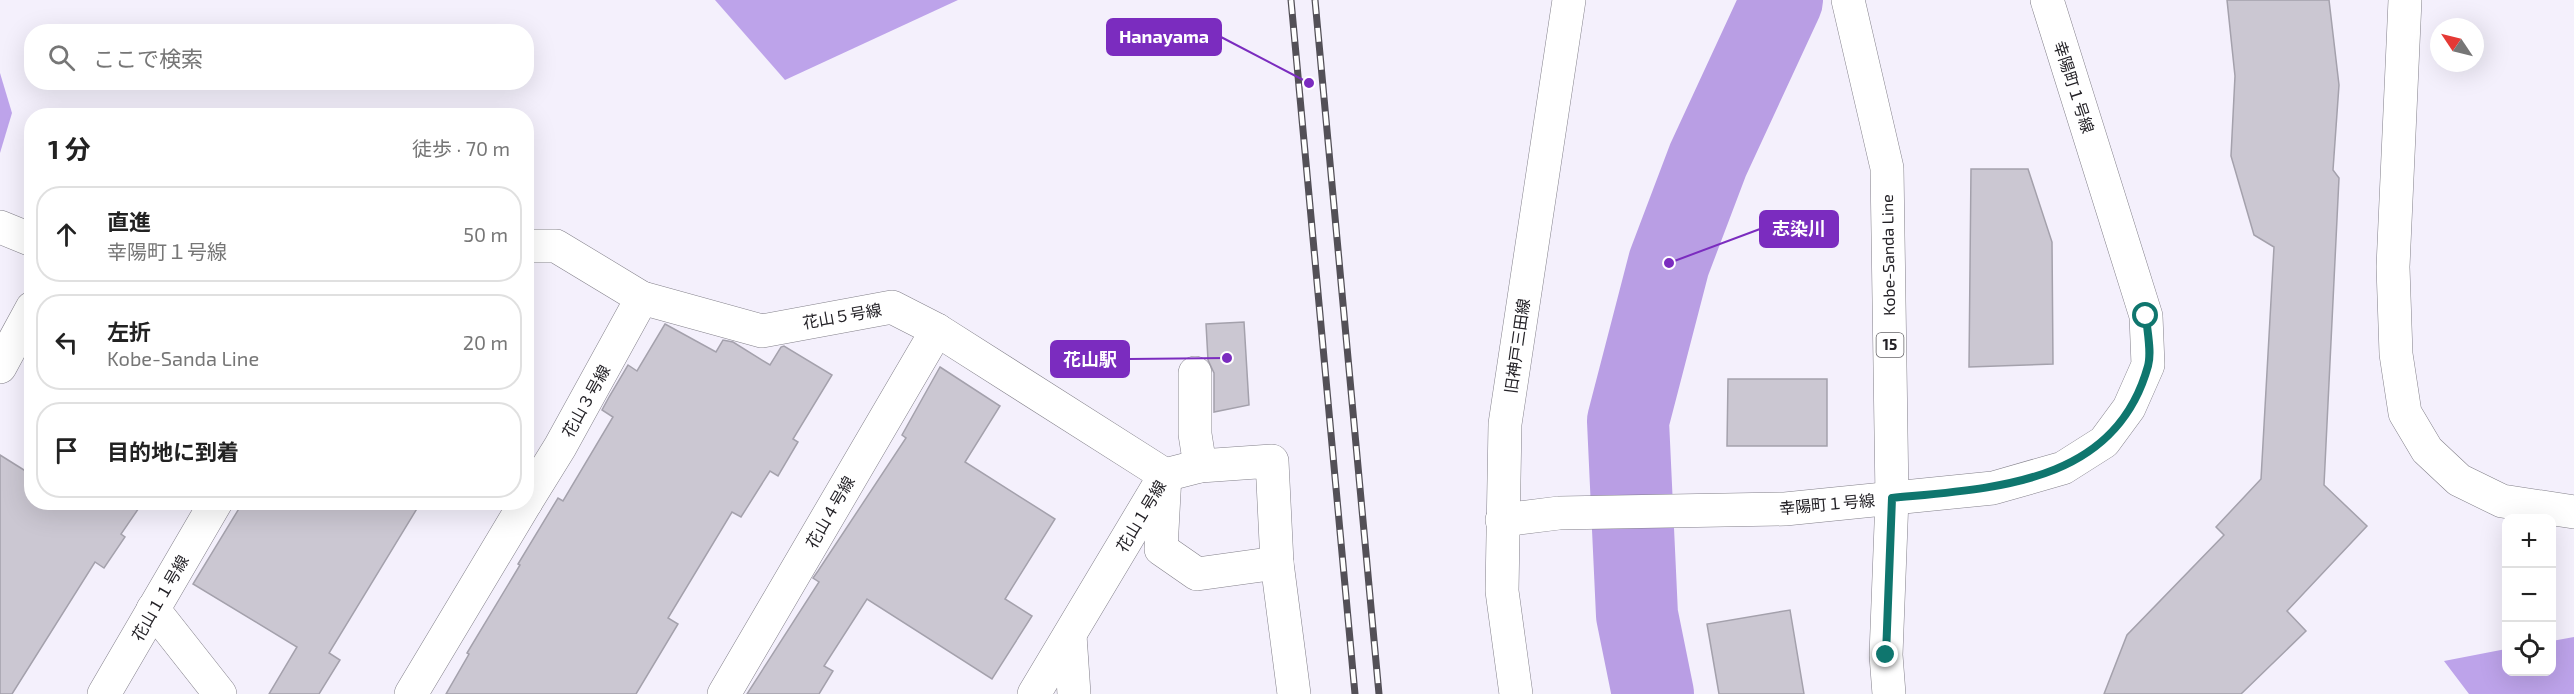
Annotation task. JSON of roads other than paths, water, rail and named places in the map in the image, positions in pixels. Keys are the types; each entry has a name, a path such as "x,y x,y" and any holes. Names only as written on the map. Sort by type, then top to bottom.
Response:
{"street":[{"name":"旧神戸三田線","path":"1516,694 1502,591 1505,424 1569,0"},
{"name":"Kobe-Sanda Line","path":"1848,0 1887,168 1892,498 1886,655 1889,694"},
{"name":"幸陽町１号線","path":"1503,520 1559,513 1785,509 1993,488 2063,468 2104,442 2129,408 2148,364 2146,316 2047,0"},
{"path":"2405,0 2393,267 2396,354 2405,413 2427,450 2459,480 2502,501 2574,513"},
{"path":"0,227 24,237"},
{"name":"花山５号線","path":"534,246 556,246 642,298 762,331 892,307 937,330 1165,475"},
{"name":"花山３号線","path":"534,489 560,447 642,298"},
{"path":"0,367 24,323"},
{"name":"花山４号線","path":"724,694 937,330"},
{"path":"1195,373 1195,434 1200,466"},
{"name":"花山１号線","path":"1034,694 1165,475 1200,466 1272,461 1277,562 1294,694"},
{"path":"1165,475 1161,549 1197,574 1277,562"},
{"name":"花山１１号線","path":"104,694 211,510"},
{"name":"花山３号線","path":"411,694 521,510"},
{"path":"153,609 220,694"},
{"path":"1070,635 1074,694"}],"waterway":[{"path":"1653,694 1637,615 1628,421 1669,263 1708,160 1782,0"}],"railway":[{"path":"1291,0 1355,694"},
{"path":"1315,0 1379,694"}],"place":[{"name":"Hanayama","path":"1309,83"},
{"name":"志染川","path":"1669,263"},
{"name":"花山駅","path":"1227,358"}]}
